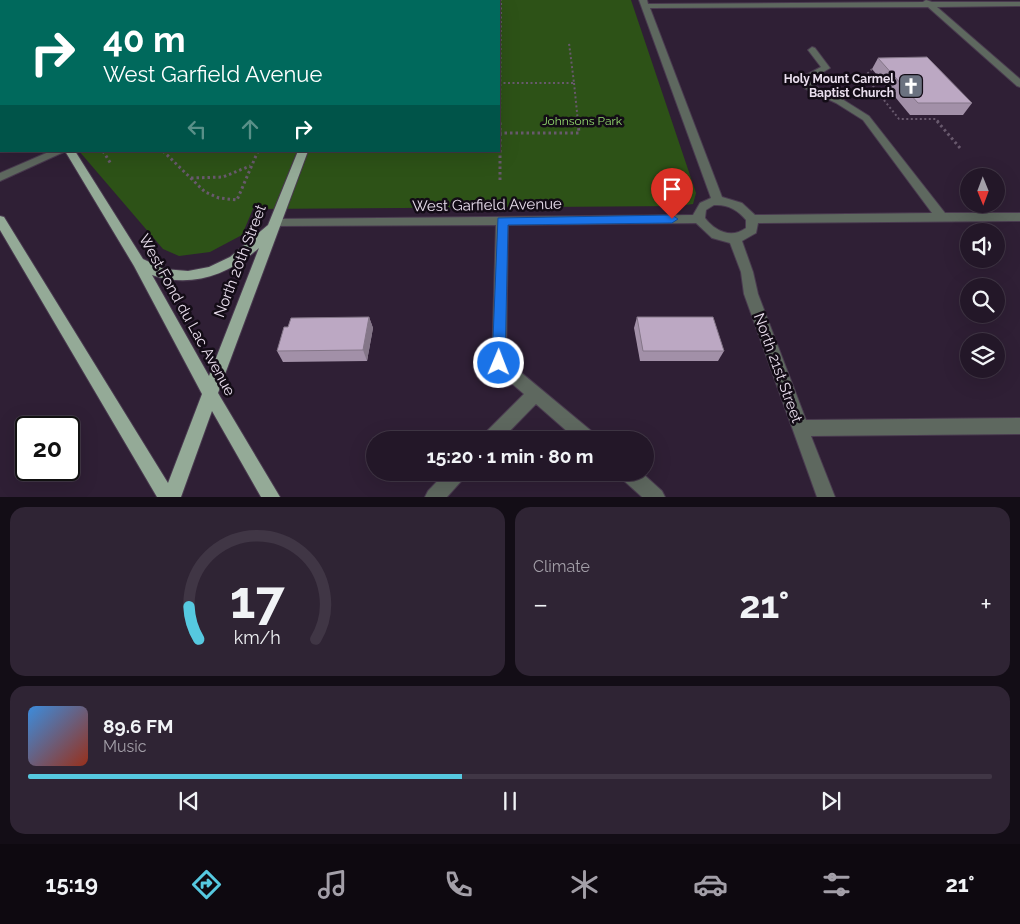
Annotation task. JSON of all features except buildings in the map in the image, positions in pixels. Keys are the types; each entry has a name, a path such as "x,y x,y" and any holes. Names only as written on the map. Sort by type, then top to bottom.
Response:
{"main road":[{"name":"West Fond du Lac Avenue","path":"71,152 139,262 210,393 271,496"},
{"name":"North 20th Street","path":"172,496 303,152"},
{"path":"0,220 167,496"},
{"path":"139,262 151,271 172,276 197,274 215,269 235,260 275,223"}],"street":[{"path":"928,2 1020,84"},
{"path":"718,201 644,3 928,2 1020,4"},
{"path":"812,50 826,68 805,78 807,86 839,101 866,118 942,218"},
{"path":"0,177 59,152"},
{"path":"718,201 735,204 749,213 752,219 752,230 742,237 735,238 716,235 708,231 699,219 700,208 705,204 718,201"},
{"path":"752,219 1020,217"},
{"name":"West Garfield Avenue","path":"275,223 699,219"},
{"path":"502,221 499,363 578,431"},
{"name":"North 21st Street","path":"735,238 747,272 751,294 826,496"},
{"path":"499,431 535,394"},
{"path":"801,428 1020,426"},
{"path":"434,496 449,481"},
{"path":"638,481 656,496"}],"path":[{"path":"501,0 500,83 574,83"},
{"path":"500,133 580,133 568,43"},
{"path":"872,69 865,76 900,119 936,119 960,148"},
{"path":"104,152 111,164"},
{"path":"164,152 205,192 219,198 236,200 258,152"},
{"path":"499,152 500,180"},
{"path":"190,178 223,178 251,165"}],"green space":[{"name":"Johnsons Park","path":"500,0 631,0 696,193 693,204 678,206 253,209 242,235 210,252 179,256 163,249 80,152 500,152"}],"place":[{"name":"Holy Mount Carmel Baptist Church","path":"911,86"}],"route":[{"path":"499,363 502,221 672,219"}]}
